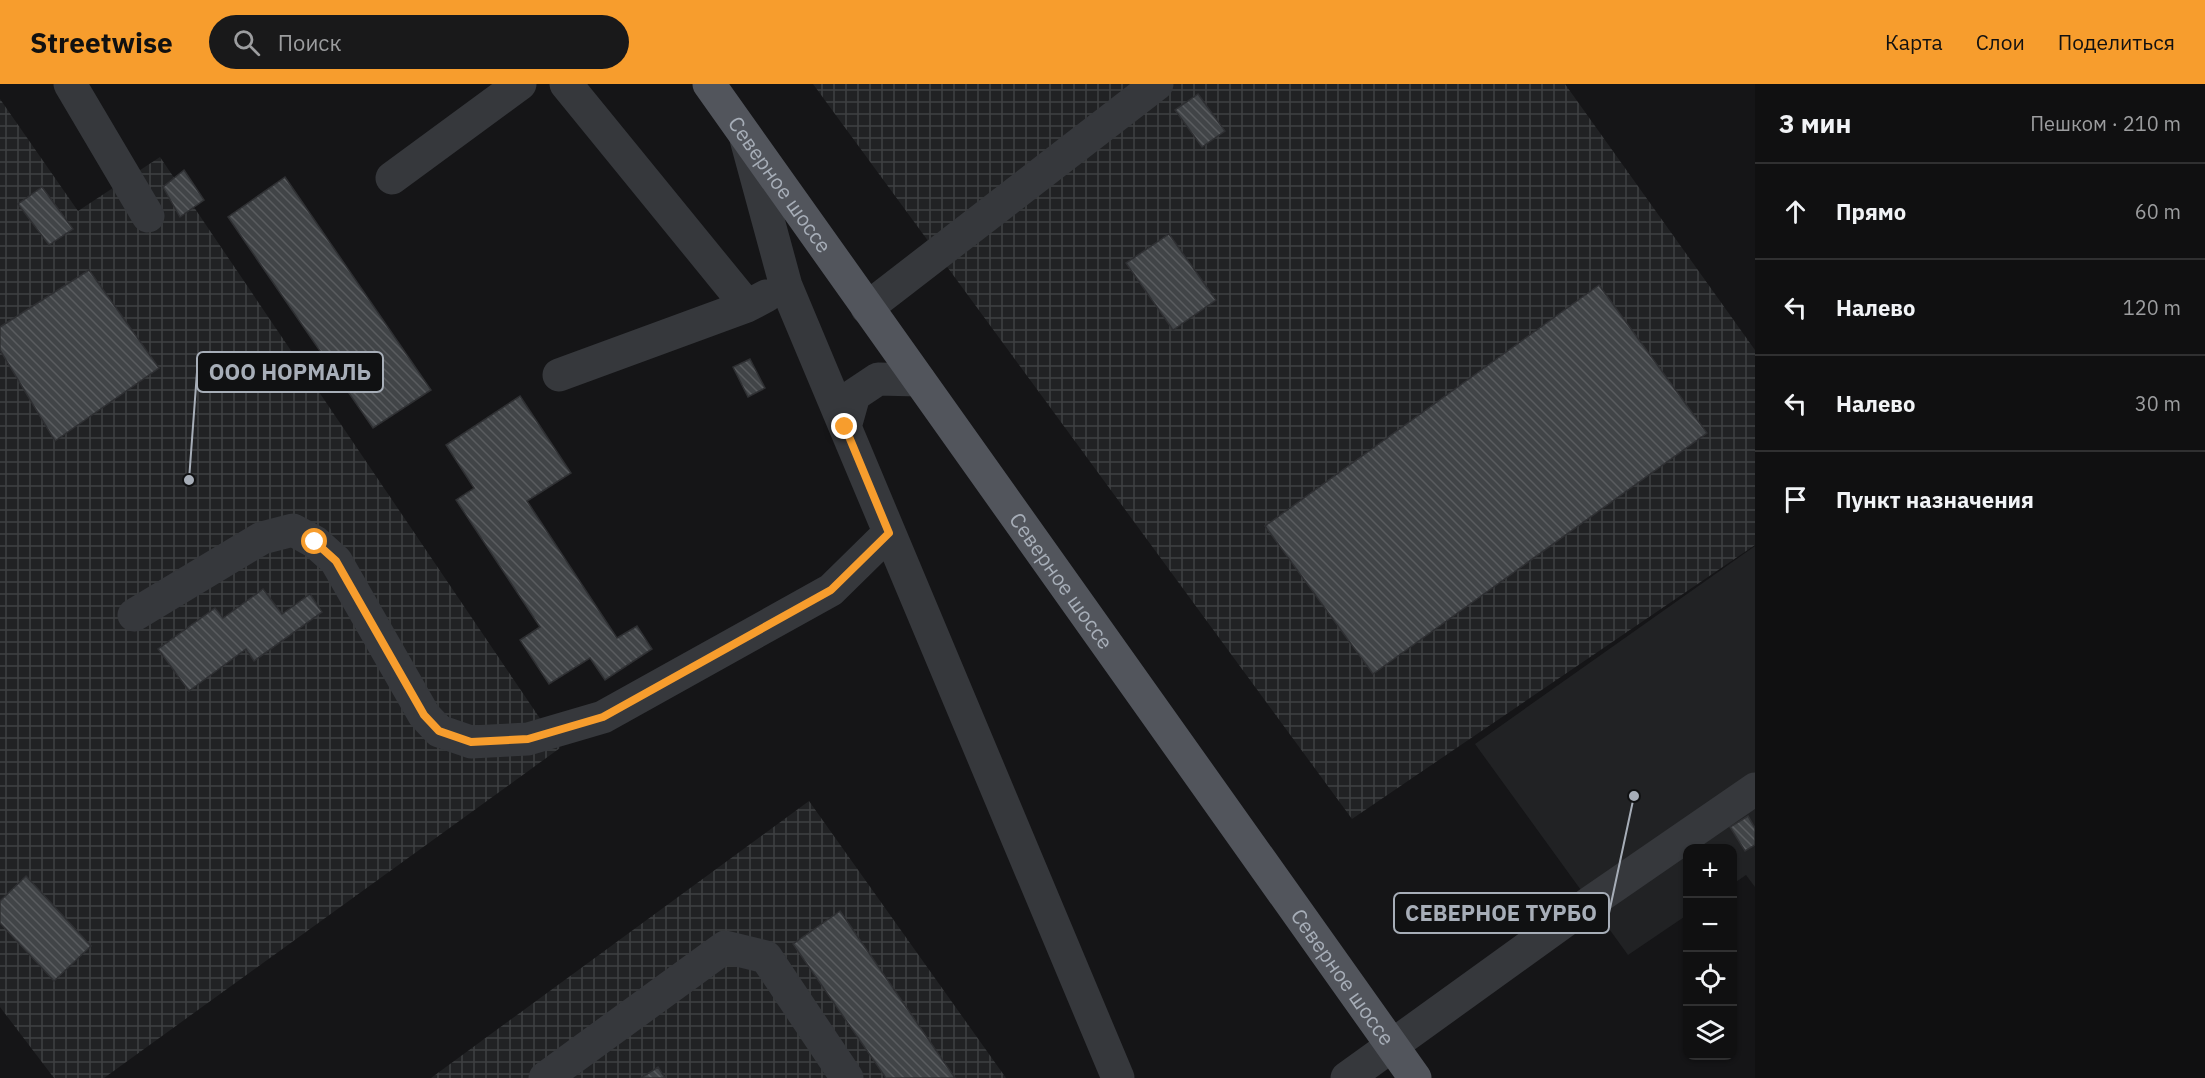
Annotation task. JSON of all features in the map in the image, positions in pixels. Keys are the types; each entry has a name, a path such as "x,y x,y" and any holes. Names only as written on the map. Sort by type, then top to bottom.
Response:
{"main road":[{"name":"Северное шоссе","path":"709,84 1415,1078"}],"lane":[{"path":"70,84 148,216"},
{"path":"392,178 520,84"},
{"path":"566,84 747,306"},
{"path":"867,308 1157,84"},
{"path":"746,137 786,286 1118,1078"},
{"path":"559,375 747,306 786,286"},
{"path":"845,427 854,395 878,379 919,381"},
{"path":"134,615 262,538 293,530 315,542 336,561 424,715 439,731 471,742 528,739 603,717 831,590 889,533"},
{"path":"1347,1078 1591,902 1755,789"},
{"path":"545,1078 725,947 766,957 847,1078"}],"shaded area":[{"path":"813,84 1565,84 1755,350 1755,545 1352,819"},
{"path":"0,99 78,211 160,157 560,748 104,1078 54,1078 0,1007"},
{"path":"1755,546 1755,887 1746,875 1737,881 1737,844 1683,844 1683,918 1628,955 1475,744"},
{"path":"809,801 1006,1078 431,1078"}],"building":[{"path":"1198,94 1225,131 1202,147 1175,110"},
{"path":"184,170 204,200 180,217 163,187"},
{"path":"285,177 431,390 373,428 228,217"},
{"path":"42,187 73,229 49,245 18,204"},
{"path":"1169,234 1216,300 1173,330 1126,263"},
{"path":"89,270 159,368 55,441 0,350 0,327"},
{"path":"1599,285 1707,433 1373,674 1265,526"},
{"path":"750,359 765,388 748,397 733,367"},
{"path":"520,396 571,473 527,501 617,638 637,626 652,649 605,680 590,658 549,684 520,640 540,627 456,500 474,488 446,445"},
{"path":"263,589 282,614 310,594 322,612 254,661 246,649 189,691 158,649 215,608 223,618"},
{"path":"1748,816 1755,828 1755,845 1745,851 1730,827"},
{"path":"26,876 91,946 54,981 0,923 0,901"},
{"path":"840,911 955,1078 886,1078 793,944"},
{"path":"658,1067 665,1078 641,1078"}],"place":[{"name":"ООО НОРМАЛЬ","path":"189,480"},
{"name":"СЕВЕРНОЕ ТУРБО","path":"1634,796"}],"route":[{"path":"315,542 336,561 424,715 439,731 471,742 528,739 603,717 831,590 889,533 845,427"}]}
